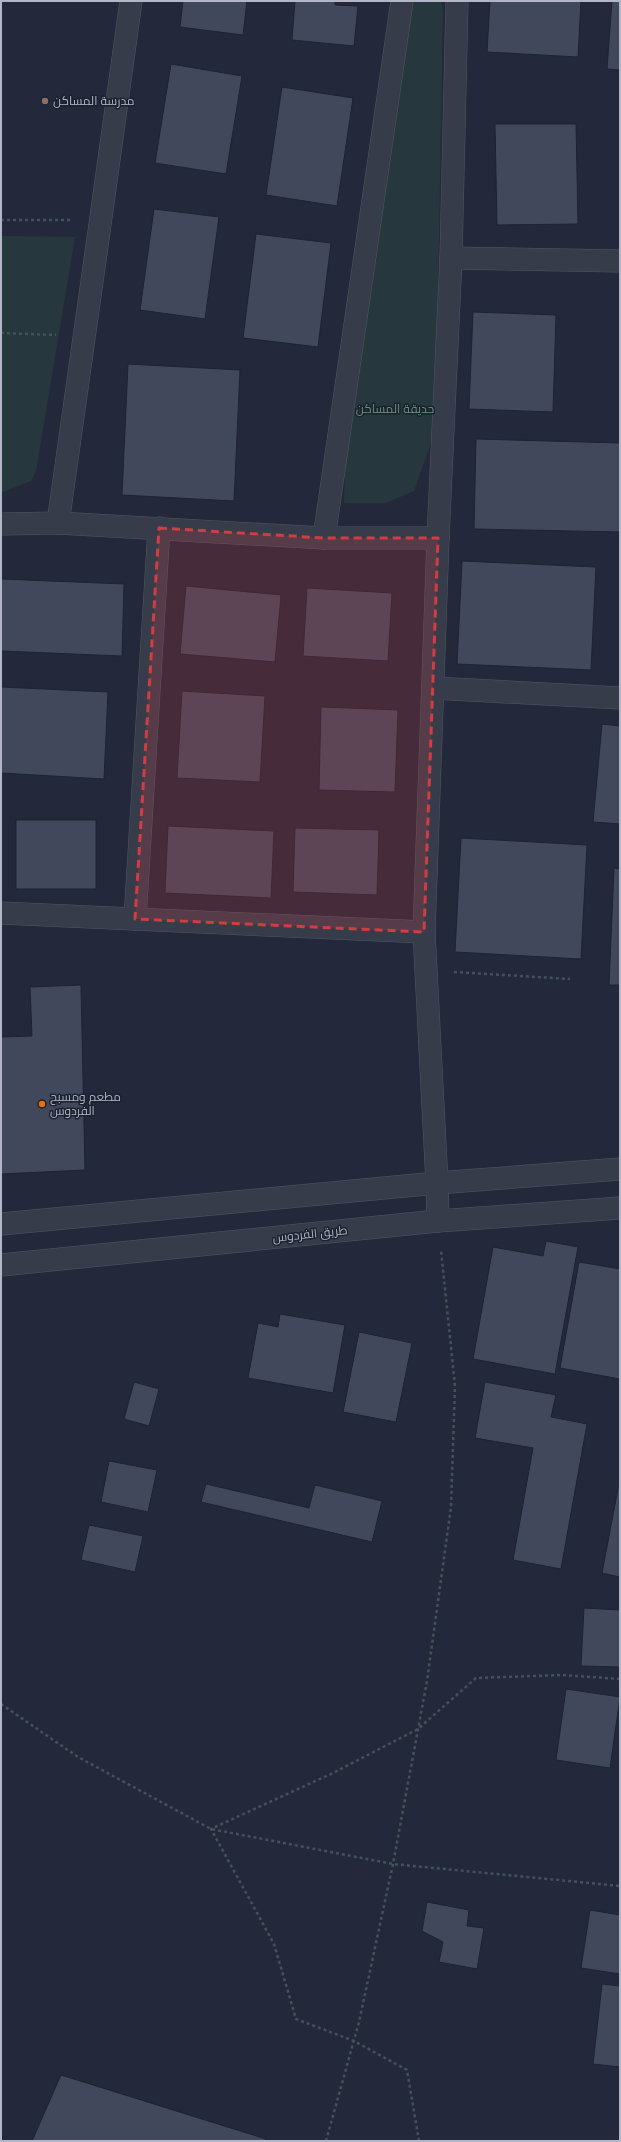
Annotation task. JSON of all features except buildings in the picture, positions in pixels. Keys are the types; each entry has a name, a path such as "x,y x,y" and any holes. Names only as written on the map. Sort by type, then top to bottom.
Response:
{"street":[{"path":"58,523 86,336 100,220 131,1"},
{"path":"324,538 402,1"},
{"path":"438,1221 424,932 438,538 452,258 457,1"},
{"path":"452,258 620,261"},
{"path":"1,524 58,523 324,538 438,538"},
{"path":"135,919 159,528"},
{"path":"433,688 620,698"},
{"path":"1,913 424,932"},
{"path":"1,1224 437,1183 620,1169"},
{"name":"طريق الفردوس","path":"1,1265 438,1221 620,1208"}],"path":[{"path":"1,220 100,220"},
{"path":"1,333 86,336"},
{"path":"426,970 570,980"},
{"path":"326,2141 354,2041 393,1864 427,1681 451,1507 455,1386 438,1221"},
{"path":"211,1829 331,1774 418,1729 476,1678 562,1674 620,1679"},
{"path":"1,1704 78,1757 211,1829 393,1864 620,1886"},
{"path":"211,1829 274,1944 296,2019 354,2041 407,2070 419,2141"}],"highlighted area":[{"path":"159,528 324,538 438,538 424,932 135,919"}],"green space":[{"name":"حديقة المساكن","path":"412,1 441,1 443,12 436,411 430,446 414,491 386,503 344,503 345,469 409,9"},
{"path":"1,236 75,237 36,471 31,481 1,493"}],"place":[{"name":"مدرسة المساكن","path":"45,101"},
{"name":"مطعم ومسبح الفردوس","path":"42,1104"}]}
